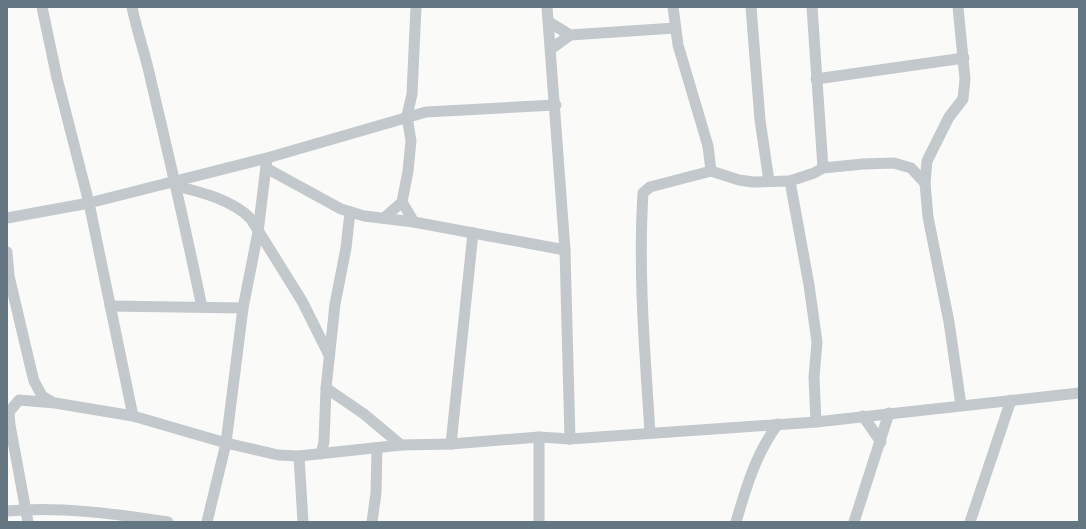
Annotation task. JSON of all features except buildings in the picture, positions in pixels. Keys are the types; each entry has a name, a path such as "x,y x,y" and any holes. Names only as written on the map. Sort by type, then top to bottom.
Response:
{"street":[{"path":"42,7 57,78 89,203 133,416"},
{"path":"132,7 175,184 202,307"},
{"path":"384,218 402,202 411,149 408,116 412,94 416,7"},
{"path":"548,7 565,250 570,439"},
{"path":"673,7 678,44 708,146 712,171"},
{"path":"751,7 760,120 769,181"},
{"path":"812,7 823,168"},
{"path":"958,7 964,58 965,79 963,99 949,117 927,161 925,182 928,217 949,322 961,405"},
{"path":"549,22 570,35"},
{"path":"551,49 570,35 675,28"},
{"path":"816,79 964,58"},
{"path":"7,218 89,203 267,163 408,116 426,112 556,105"},
{"path":"267,163 325,200 350,212 364,216 414,222 565,250"},
{"path":"207,522 226,443 243,308 258,232 267,163"},
{"path":"650,433 641,263 643,193 650,187 712,171 739,180 790,181 814,174 823,168 863,164 894,164 911,168 925,182"},
{"path":"790,181 810,285 817,342 814,377 816,422"},
{"path":"175,184 231,204 243,211 251,219 302,301 329,355"},
{"path":"402,202 414,222"},
{"path":"321,454 324,442 326,388 334,304 346,248 350,212"},
{"path":"451,444 473,233"},
{"path":"7,252 9,276 34,381 42,396 55,403"},
{"path":"110,306 243,308"},
{"path":"29,400 34,381"},
{"path":"326,388 364,414 401,445"},
{"path":"28,522 10,425 9,412 19,400 55,403 133,416 261,452 299,456 401,445 451,444 539,437 570,439 816,422 1079,393"},
{"path":"970,522 1011,400"},
{"path":"854,522 864,488 881,442 889,413"},
{"path":"863,416 881,442"},
{"path":"736,522 754,467 766,439 778,424"},
{"path":"758,426 766,439"},
{"path":"539,437 539,522"},
{"path":"372,522 376,493 377,448"},
{"path":"299,456 302,522"},
{"path":"7,511 26,509 71,510 109,513 168,522"}]}
